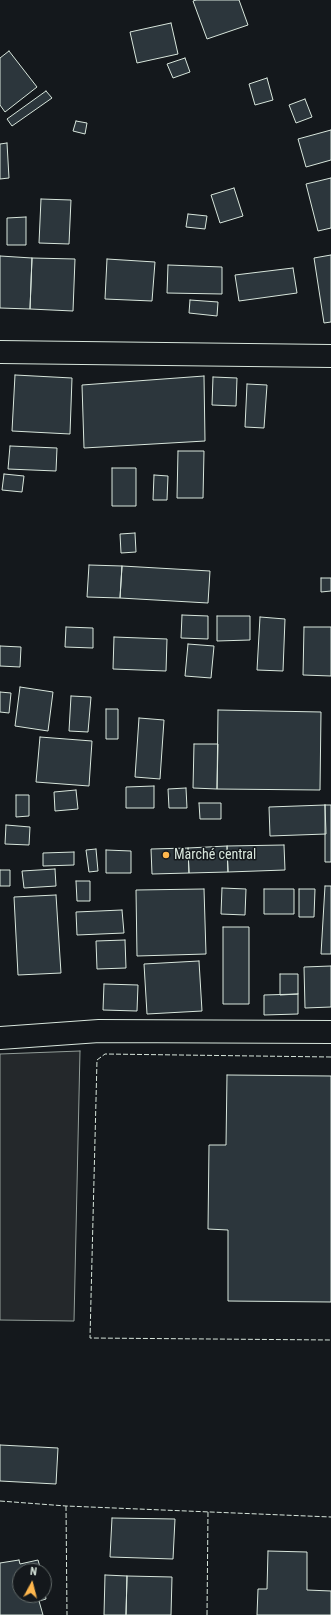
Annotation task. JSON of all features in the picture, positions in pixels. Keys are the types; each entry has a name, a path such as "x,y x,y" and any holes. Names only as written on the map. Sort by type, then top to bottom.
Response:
{"street":[{"path":"0,352 331,356"},
{"path":"0,1038 99,1031 331,1032"}],"shaded area":[{"path":"80,1051 74,1321 0,1320 0,1054"}],"building":[{"path":"239,0 248,25 207,39 193,1"},
{"path":"171,23 178,54 137,63 130,32"},
{"path":"9,51 37,87 5,112 0,105 0,58"},
{"path":"185,58 190,72 173,78 167,64"},
{"path":"267,78 273,100 255,105 249,84"},
{"path":"46,91 52,98 12,126 7,119"},
{"path":"305,99 312,117 296,123 289,105"},
{"path":"76,121 87,123 85,134 73,131"},
{"path":"331,130 331,160 306,167 298,139"},
{"path":"7,143 9,178 0,179 0,144"},
{"path":"331,178 331,228 318,231 306,184"},
{"path":"234,188 243,216 220,223 211,195"},
{"path":"41,199 71,200 69,244 39,243"},
{"path":"188,214 207,216 205,229 186,227"},
{"path":"26,217 26,245 7,245 7,218"},
{"path":"331,255 331,322 324,323 314,258"},
{"path":"0,256 32,258 30,309 0,308"},
{"path":"32,258 75,259 73,311 30,309"},
{"path":"107,259 155,262 152,301 105,299"},
{"path":"168,265 222,267 222,294 167,293"},
{"path":"293,268 297,293 239,301 235,275"},
{"path":"190,300 218,302 217,316 189,313"},
{"path":"15,375 72,378 70,434 12,431"},
{"path":"204,376 205,441 84,448 82,385"},
{"path":"213,377 237,378 236,406 212,405"},
{"path":"247,384 267,385 264,428 245,427"},
{"path":"10,446 57,448 56,471 8,469"},
{"path":"178,451 204,451 203,498 177,498"},
{"path":"112,468 136,468 136,506 112,506"},
{"path":"4,474 24,476 22,492 2,490"},
{"path":"154,475 168,476 167,500 153,500"},
{"path":"135,533 136,552 121,553 120,534"},
{"path":"89,565 122,566 120,598 87,597"},
{"path":"122,566 210,571 208,603 120,598"},
{"path":"321,578 331,578 331,591 321,592"},
{"path":"182,615 208,616 208,639 181,638"},
{"path":"217,616 250,616 250,640 217,641"},
{"path":"260,617 285,619 283,671 257,670"},
{"path":"66,627 93,628 93,648 65,647"},
{"path":"304,627 331,627 331,676 303,675"},
{"path":"114,637 167,639 166,671 113,669"},
{"path":"188,644 214,646 211,678 185,676"},
{"path":"0,646 21,647 20,667 0,666"},
{"path":"20,687 53,692 48,731 15,726"},
{"path":"0,692 11,693 9,713 0,712"},
{"path":"71,696 91,697 88,732 69,731"},
{"path":"106,709 118,709 118,739 106,739"},
{"path":"218,710 321,712 320,790 217,789"},
{"path":"139,718 164,720 160,779 135,777"},
{"path":"40,737 92,741 89,786 36,782"},
{"path":"194,744 218,744 217,789 193,788"},
{"path":"154,786 154,808 126,808 126,787"},
{"path":"186,788 187,808 169,808 168,789"},
{"path":"76,790 78,809 55,811 54,792"},
{"path":"16,795 29,795 29,816 16,817"},
{"path":"199,803 221,803 221,819 200,819"},
{"path":"325,805 326,834 270,836 269,807"},
{"path":"325,805 331,805 331,862 325,862"},
{"path":"6,825 30,827 29,845 5,844"},
{"path":"284,845 285,870 228,872 227,846"},
{"path":"227,846 228,872 189,873 188,848"},
{"path":"188,848 189,873 152,874 151,849"},
{"path":"96,849 98,871 89,872 86,850"},
{"path":"106,850 131,851 131,873 106,873"},
{"path":"74,852 74,865 43,866 43,853"},
{"path":"55,869 56,886 24,888 22,871"},
{"path":"0,870 10,870 10,886 0,886"},
{"path":"76,881 90,881 90,901 77,901"},
{"path":"325,886 331,886 331,954 321,954"},
{"path":"222,888 246,889 245,915 221,914"},
{"path":"204,889 206,954 137,956 136,890"},
{"path":"264,889 294,889 294,914 264,914"},
{"path":"299,889 315,889 314,917 299,917"},
{"path":"56,895 61,973 18,975 14,897"},
{"path":"122,910 124,933 77,935 76,912"},
{"path":"223,927 249,927 249,1004 223,1004"},
{"path":"125,940 126,968 97,969 96,941"},
{"path":"199,961 202,1011 147,1014 144,964"},
{"path":"331,966 331,1007 305,1008 304,967"},
{"path":"280,974 298,974 298,994 280,995"},
{"path":"104,984 138,985 137,1011 103,1010"},
{"path":"298,994 298,1014 264,1015 264,995"},
{"path":"227,1075 331,1076 331,1302 228,1301 228,1230 208,1229 209,1145 226,1145"},
{"path":"0,1445 58,1448 56,1484 0,1481"},
{"path":"112,1518 175,1519 173,1559 110,1557"},
{"path":"268,1551 307,1552 307,1590 331,1591 331,1615 257,1615 258,1589 267,1589"},
{"path":"19,1560 20,1563 12,1563 12,1603 40,1603 43,1615 0,1615 0,1563"},
{"path":"38,1560 39,1563 24,1563"},
{"path":"105,1575 127,1576 126,1615 104,1615"},
{"path":"127,1576 172,1577 171,1615 126,1615"}],"fence":[{"path":"331,1057 105,1054 97,1060 90,1338 331,1340"},
{"path":"0,1501 66,1506 331,1517"},
{"path":"66,1506 67,1615"},
{"path":"207,1615 208,1512"}],"place":[{"name":"Marché central","path":"166,855"}]}
